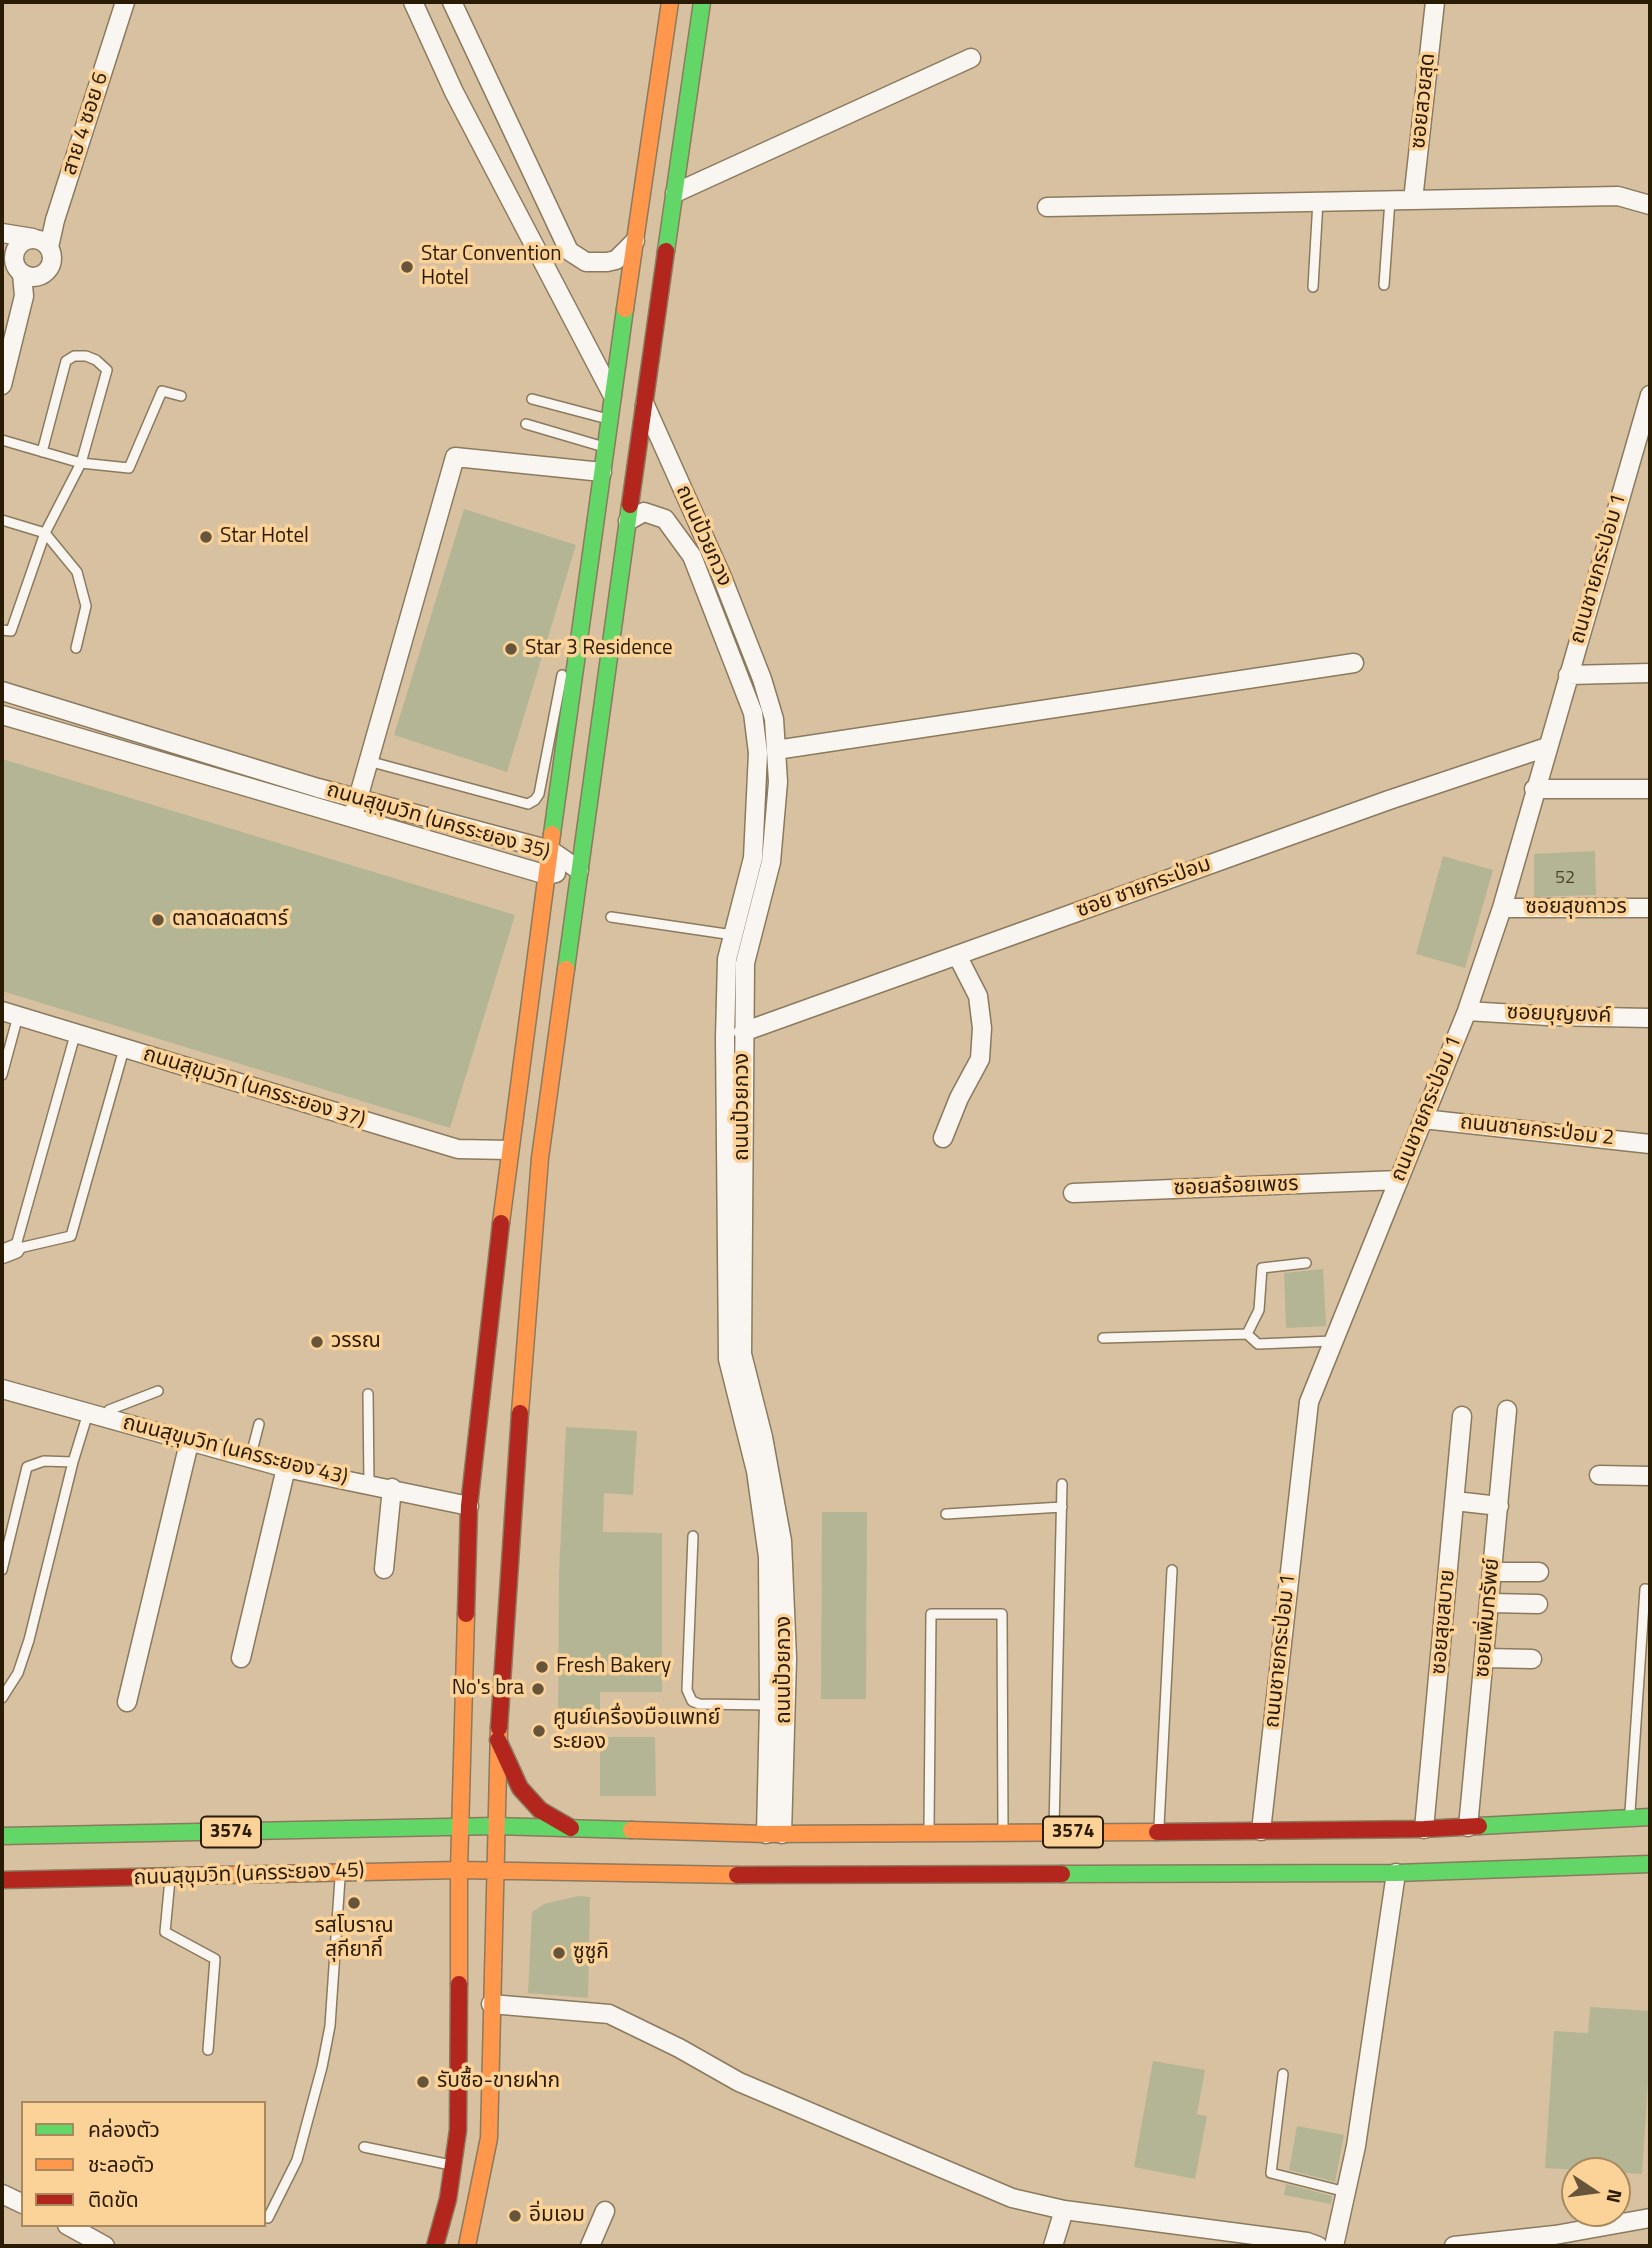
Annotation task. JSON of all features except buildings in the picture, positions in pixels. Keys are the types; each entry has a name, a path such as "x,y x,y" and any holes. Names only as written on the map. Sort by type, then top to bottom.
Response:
{"street":[{"name":"สาย 4 ซอย 6","path":"41,243 55,220 125,2"},
{"path":"412,2 454,92 612,394"},
{"path":"452,2 569,251 586,262 607,262 616,260 636,241"},
{"path":"435,2246 449,2199 458,2130 459,1870 469,1506 509,1150 612,394 670,2"},
{"path":"467,2246 489,2138 498,1740 512,1509 540,1158 702,2"},
{"name":"ซอยสวยสุด","path":"1413,200 1435,2"},
{"path":"675,193 971,58"},
{"path":"1047,207 1618,196 1650,205"},
{"path":"2,233 41,243"},
{"path":"2,385 24,296 13,266 15,250 26,239 41,243 52,260 48,269 36,276 13,266"},
{"name":"ถนนชายกระป่อม 1","path":"1261,1831 1309,1402 1467,1011 1502,908 1534,789 1646,423 1650,396"},
{"name":"ถนนป้วยกวง","path":"645,405 707,544 762,679 774,719 778,782 771,862 745,963 742,1354 763,1437 782,1541 786,1658 774,1834"},
{"path":"352,818 455,457 602,472"},
{"name":"ถนนป้วยกวง","path":"628,521 644,512 665,519 692,556 753,713 758,753 753,858 727,959 725,1038 728,1359 757,1471 768,1557 769,1705 774,1834"},
{"path":"677,536 687,532 707,544"},
{"path":"776,750 1354,663"},
{"path":"1568,675 1650,673"},
{"name":"ถนนสุขุมวิท (นครระยอง 35)","path":"2,691 358,799 550,850 579,870"},
{"name":"ถนนสุขุมวิท (นครระยอง 35)","path":"2,715 547,875 579,870"},
{"name":"ซอย ชายกระป่อม","path":"743,1032 1389,800 1547,747"},
{"path":"1534,789 1650,789"},
{"name":"ซอยสุขถาวร","path":"1502,908 1650,908"},
{"path":"943,1138 959,1098 980,1059 982,1028 978,996 957,955"},
{"name":"ซอยบุญยงค์","path":"1467,1011 1650,1018"},
{"name":"ถนนสุขุมวิท (นครระยอง 37)","path":"10,1014 458,1149 509,1150"},
{"name":"ถนนชายกระป่อม 2","path":"1423,1119 1650,1144"},
{"name":"ซอยสร้อยเพชร","path":"1073,1193 1399,1180"},
{"name":"ถนนสุขุมวิท (นครระยอง 43)","path":"2,1389 250,1459 469,1506"},
{"name":"ซอยเพิ่มทรัพย์","path":"1468,1826 1507,1410"},
{"name":"ซอยสุขสบาย","path":"1424,1829 1462,1416"},
{"path":"127,1702 189,1443"},
{"path":"241,1658 286,1468"},
{"path":"1599,1475 1650,1476"},
{"path":"384,1569 392,1488"},
{"path":"1455,1501 1499,1506"},
{"path":"1493,1572 1539,1572"},
{"path":"1490,1603 1538,1604"},
{"path":"1485,1658 1532,1659"},
{"path":"498,1740 520,1788 540,1810 571,1828"},
{"name":"3574","path":"495,1826 774,1834 1158,1832 1424,1829 1650,1817"},
{"name":"ถนนสุขุมวิท (นครระยอง 45)","path":"2,1836 495,1826"},
{"name":"3574","path":"497,1870 749,1875 1396,1873 1650,1864"},
{"name":"ถนนสุขุมวิท (นครระยอง 45)","path":"2,1880 497,1870"},
{"path":"1334,2246 1356,2146 1396,1873"},
{"path":"491,2004 609,2014 679,2048 739,2082 1012,2198 1063,2210 1310,2245"},
{"path":"2,2194 21,2203"},
{"path":"1053,2246 1063,2210"},
{"path":"590,2246 605,2211"},
{"path":"1454,2246 1555,2235 1650,2218"},
{"path":"71,2227 105,2246"}],"lane":[{"path":"1384,285 1390,200"},
{"path":"1313,287 1318,201"},
{"path":"2,629 11,631 45,533 81,463 107,370 96,360 86,356 74,356 66,361 42,452"},
{"path":"2,440 81,463 129,468 162,391 181,396"},
{"path":"532,398 609,420"},
{"path":"526,424 605,447"},
{"path":"2,520 45,533 77,572 86,606 76,648"},
{"path":"368,761 528,804 539,794 560,680 568,662 576,662"},
{"path":"611,917 733,935"},
{"path":"2,1075 10,1014"},
{"path":"9,1251 75,1035"},
{"path":"9,1251 71,1236 124,1049"},
{"path":"1247,1335 1259,1310 1262,1268 1306,1263"},
{"path":"1103,1338 1247,1335 1258,1344 1333,1342"},
{"path":"2,1698 18,1673 29,1640 74,1462 96,1416 158,1391"},
{"path":"368,1394 369,1485"},
{"path":"250,1459 259,1424"},
{"path":"2,1570 27,1467 44,1461 74,1462"},
{"path":"1054,1832 1062,1484"},
{"path":"946,1514 1062,1507"},
{"path":"693,1536 687,1690 692,1701 699,1704 769,1705"},
{"path":"1158,1832 1172,1570"},
{"path":"1630,1818 1645,1590 1650,1590"},
{"path":"929,1833 931,1614 1002,1614 1003,1833"},
{"path":"268,2218 297,2160 323,2067 330,2026 341,1872"},
{"path":"170,1878 165,1932 215,1959 208,2050"},
{"path":"1283,2074 1271,2173 1346,2192"},
{"path":"364,2147 453,2165"}],"traffic: fast":[{"path":"666,251 702,2"},
{"path":"552,834 625,309"},
{"path":"566,969 630,505"},
{"path":"1479,1826 1650,1817"},
{"path":"2,1836 495,1826 631,1830"},
{"path":"1062,1874 1396,1873 1650,1864"}],"traffic: slow":[{"path":"625,309 670,2"},
{"path":"501,1223 552,834"},
{"path":"520,1413 540,1158 566,969"},
{"path":"459,1984 459,1870 466,1614"},
{"path":"467,2246 489,2138 499,1728"},
{"path":"631,1830 766,1834 1157,1832"},
{"path":"223,1875 459,1870 737,1875"}],"traffic: jam":[{"path":"630,505 666,251"},
{"path":"466,1614 469,1506 501,1223"},
{"path":"499,1728 520,1413"},
{"path":"498,1740 520,1788 540,1810 571,1828"},
{"path":"1157,1832 1479,1826"},
{"path":"737,1875 1062,1874"},
{"path":"2,1880 223,1875"},
{"path":"435,2246 448,2199 458,2130 459,1984"}],"place":[{"name":"Star Convention Hotel","path":"407,267"},
{"name":"Star Hotel","path":"206,537"},
{"name":"Star 3 Residence","path":"511,649"},
{"name":"ตลาดสดสตาร์","path":"158,920"},
{"name":"วรรณ","path":"317,1342"},
{"name":"Fresh Bakery","path":"542,1667"},
{"name":"No's bra","path":"538,1689"},
{"name":"ศูนย์เครื่องมือแพทย์ ระยอง","path":"539,1731"},
{"name":"รสโบราณ สุกียากี์","path":"354,1903"},
{"name":"ซูซูกิ","path":"559,1953"},
{"name":"รับซื้อ-ขายฝาก","path":"423,2082"},
{"name":"อิ่มเอม","path":"515,2216"}]}
